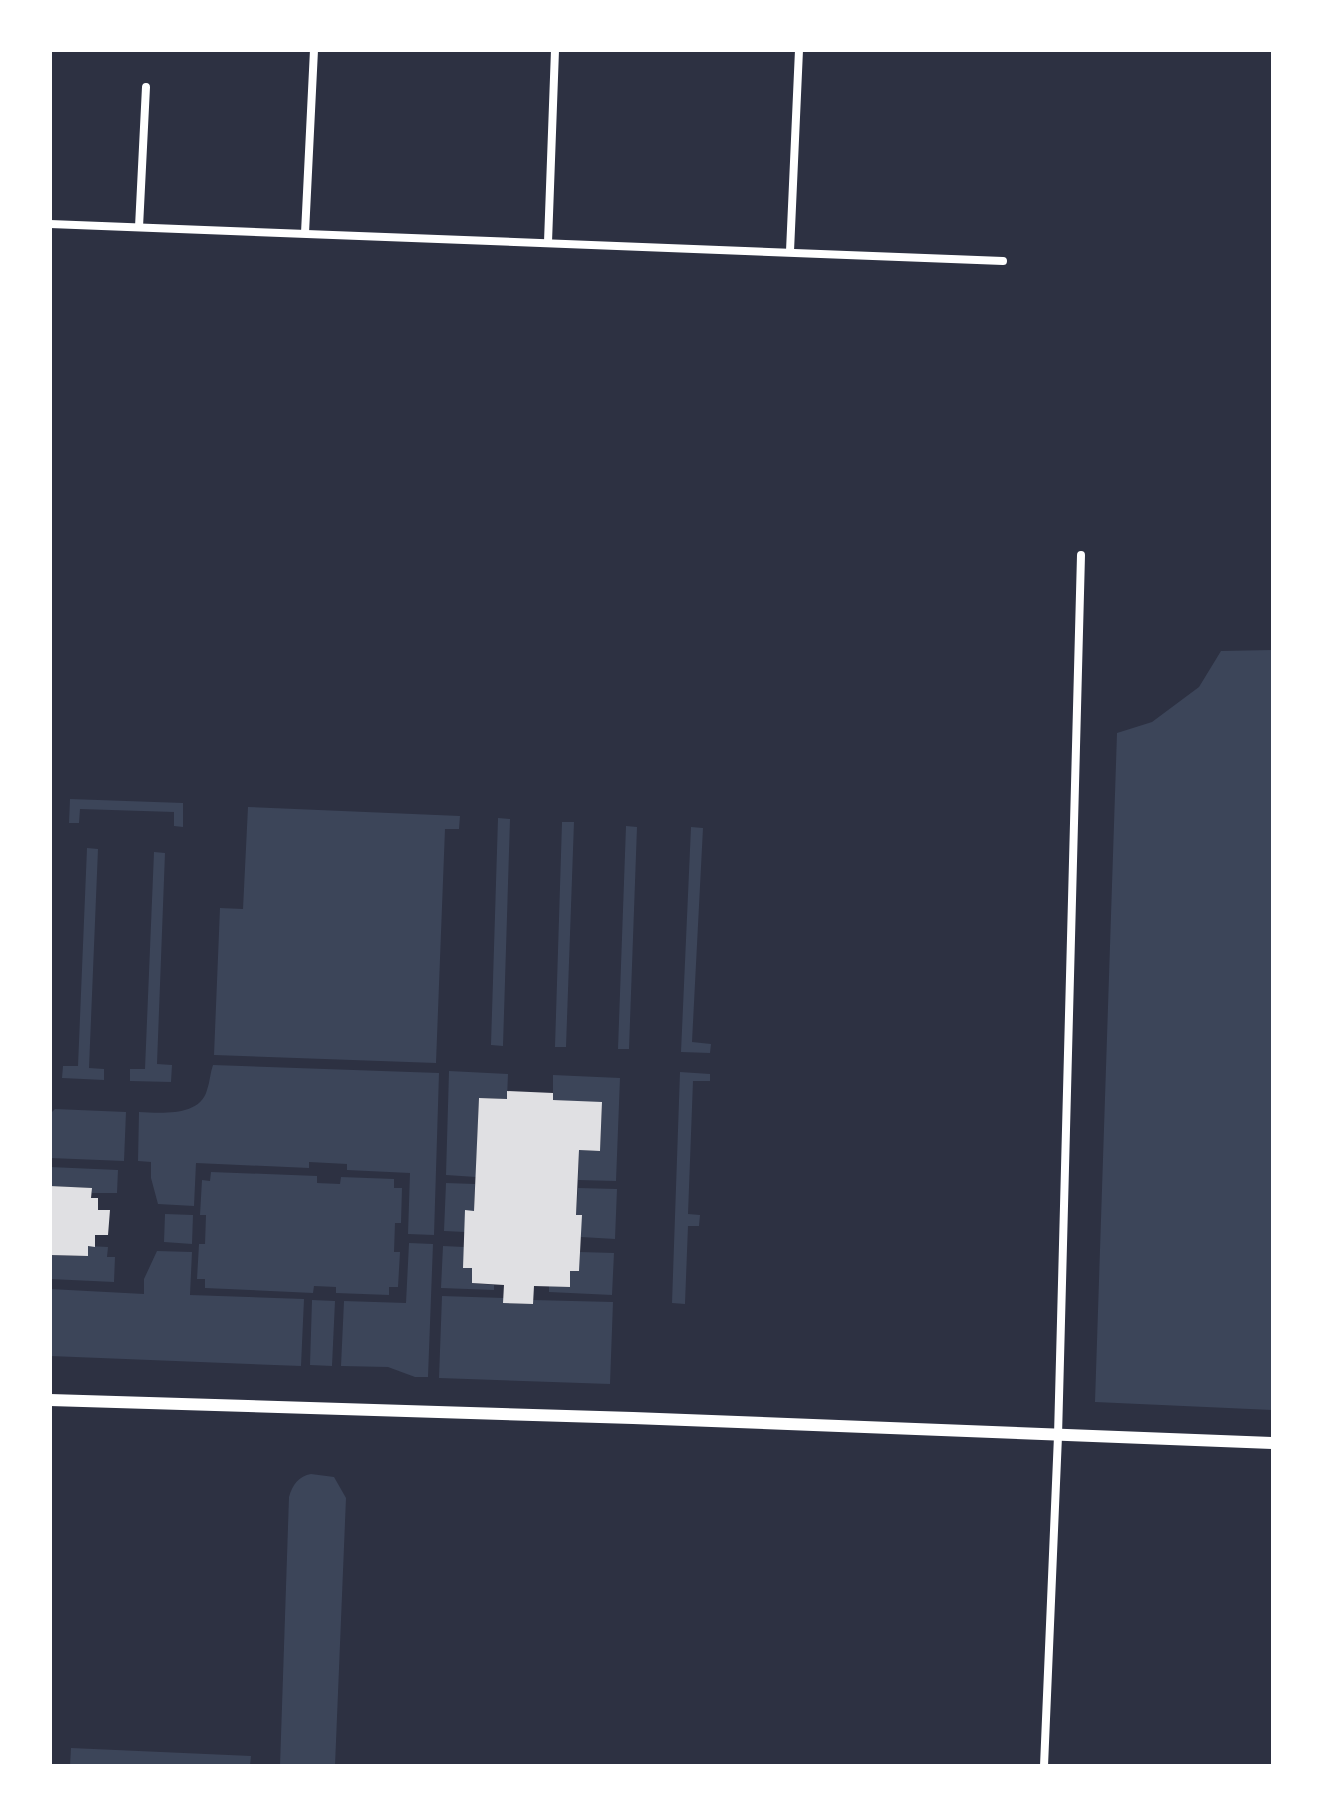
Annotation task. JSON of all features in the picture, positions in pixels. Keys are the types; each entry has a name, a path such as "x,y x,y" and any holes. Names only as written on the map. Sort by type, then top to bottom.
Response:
{"main road":[{"path":"50,1400 633,1418 1273,1443"}],"street":[{"path":"305,233 314,50"},
{"path":"548,242 555,50"},
{"path":"790,251 799,50"},
{"path":"139,227 146,87"},
{"path":"50,224 1003,261"},
{"path":"1044,1766 1058,1436 1081,555"}],"shaded area":[{"path":"1273,650 1273,1410 1095,1402 1117,733 1152,722 1199,687 1221,651"},
{"path":"70,799 183,803 183,827 174,826 174,812 80,809 79,823 69,823"},
{"path":"248,807 460,816 459,829 445,829 436,1063 214,1055 220,908 243,909"},
{"path":"498,818 510,819 503,1046 491,1045"},
{"path":"562,822 574,822 566,1047 555,1047"},
{"path":"626,826 637,827 629,1049 618,1049"},
{"path":"691,827 703,828 692,1042 711,1044 710,1053 681,1052"},
{"path":"87,848 98,849 89,1068 104,1069 104,1080 62,1078 63,1066 78,1066"},
{"path":"154,852 165,853 157,1064 172,1065 171,1082 130,1081 130,1069 145,1069"},
{"path":"213,1065 439,1073 434,1235 408,1234 410,1173 347,1170 347,1164 309,1162 309,1168 196,1163 194,1206 158,1204 151,1178 151,1162 138,1161 139,1112 178,1112 196,1105 207,1090"},
{"path":"449,1071 508,1074 507,1099 479,1098 476,1177 446,1175"},
{"path":"680,1072 710,1074 710,1081 693,1081 688,1214 700,1215 699,1226 688,1226 685,1304 672,1303"},
{"path":"553,1075 620,1078 616,1181 578,1180 579,1150 600,1151 602,1103 553,1100"},
{"path":"55,1109 126,1112 124,1161 50,1158 50,1114"},
{"path":"50,1167 118,1170 117,1193 92,1193 91,1188 50,1186"},
{"path":"211,1172 317,1176 317,1183 340,1184 341,1177 394,1179 394,1188 402,1188 401,1223 395,1223 394,1252 400,1252 398,1287 389,1287 389,1295 336,1293 336,1287 314,1286 313,1293 205,1288 205,1279 197,1279 199,1244 205,1244 206,1215 200,1215 202,1180 210,1181"},
{"path":"446,1183 475,1184 474,1211 465,1211 465,1232 444,1231"},
{"path":"578,1188 617,1189 615,1239 581,1237 581,1215 576,1215"},
{"path":"165,1214 193,1215 192,1244 164,1242"},
{"path":"409,1243 433,1244 428,1377 415,1377 388,1367 341,1366 344,1301 406,1303"},
{"path":"88,1246 108,1247 107,1257 115,1257 114,1282 50,1279 50,1255 87,1256"},
{"path":"443,1246 464,1247 464,1268 472,1268 472,1283 494,1285 494,1290 441,1288"},
{"path":"157,1251 192,1252 190,1295 304,1299 301,1366 50,1356 50,1289 144,1294 144,1279"},
{"path":"580,1252 614,1253 612,1295 549,1292 549,1286 570,1287 570,1271 579,1271"},
{"path":"442,1296 504,1298 504,1303 532,1304 533,1300 613,1302 610,1384 439,1378"},
{"path":"312,1300 335,1301 332,1366 310,1365"},
{"path":"311,1474 334,1477 346,1498 335,1766 280,1766 289,1497 297,1482"},
{"path":"71,1748 251,1756 250,1766 70,1766"}],"building":[{"path":"507,1091 553,1093 553,1100 602,1102 600,1151 579,1150 576,1215 582,1215 579,1271 570,1271 570,1287 534,1286 533,1304 503,1303 504,1285 472,1283 472,1268 463,1268 465,1210 474,1211 479,1098 507,1099"},
{"path":"50,1186 92,1188 91,1198 98,1198 98,1210 110,1210 108,1235 95,1235 95,1247 88,1246 88,1256 50,1255"}]}
